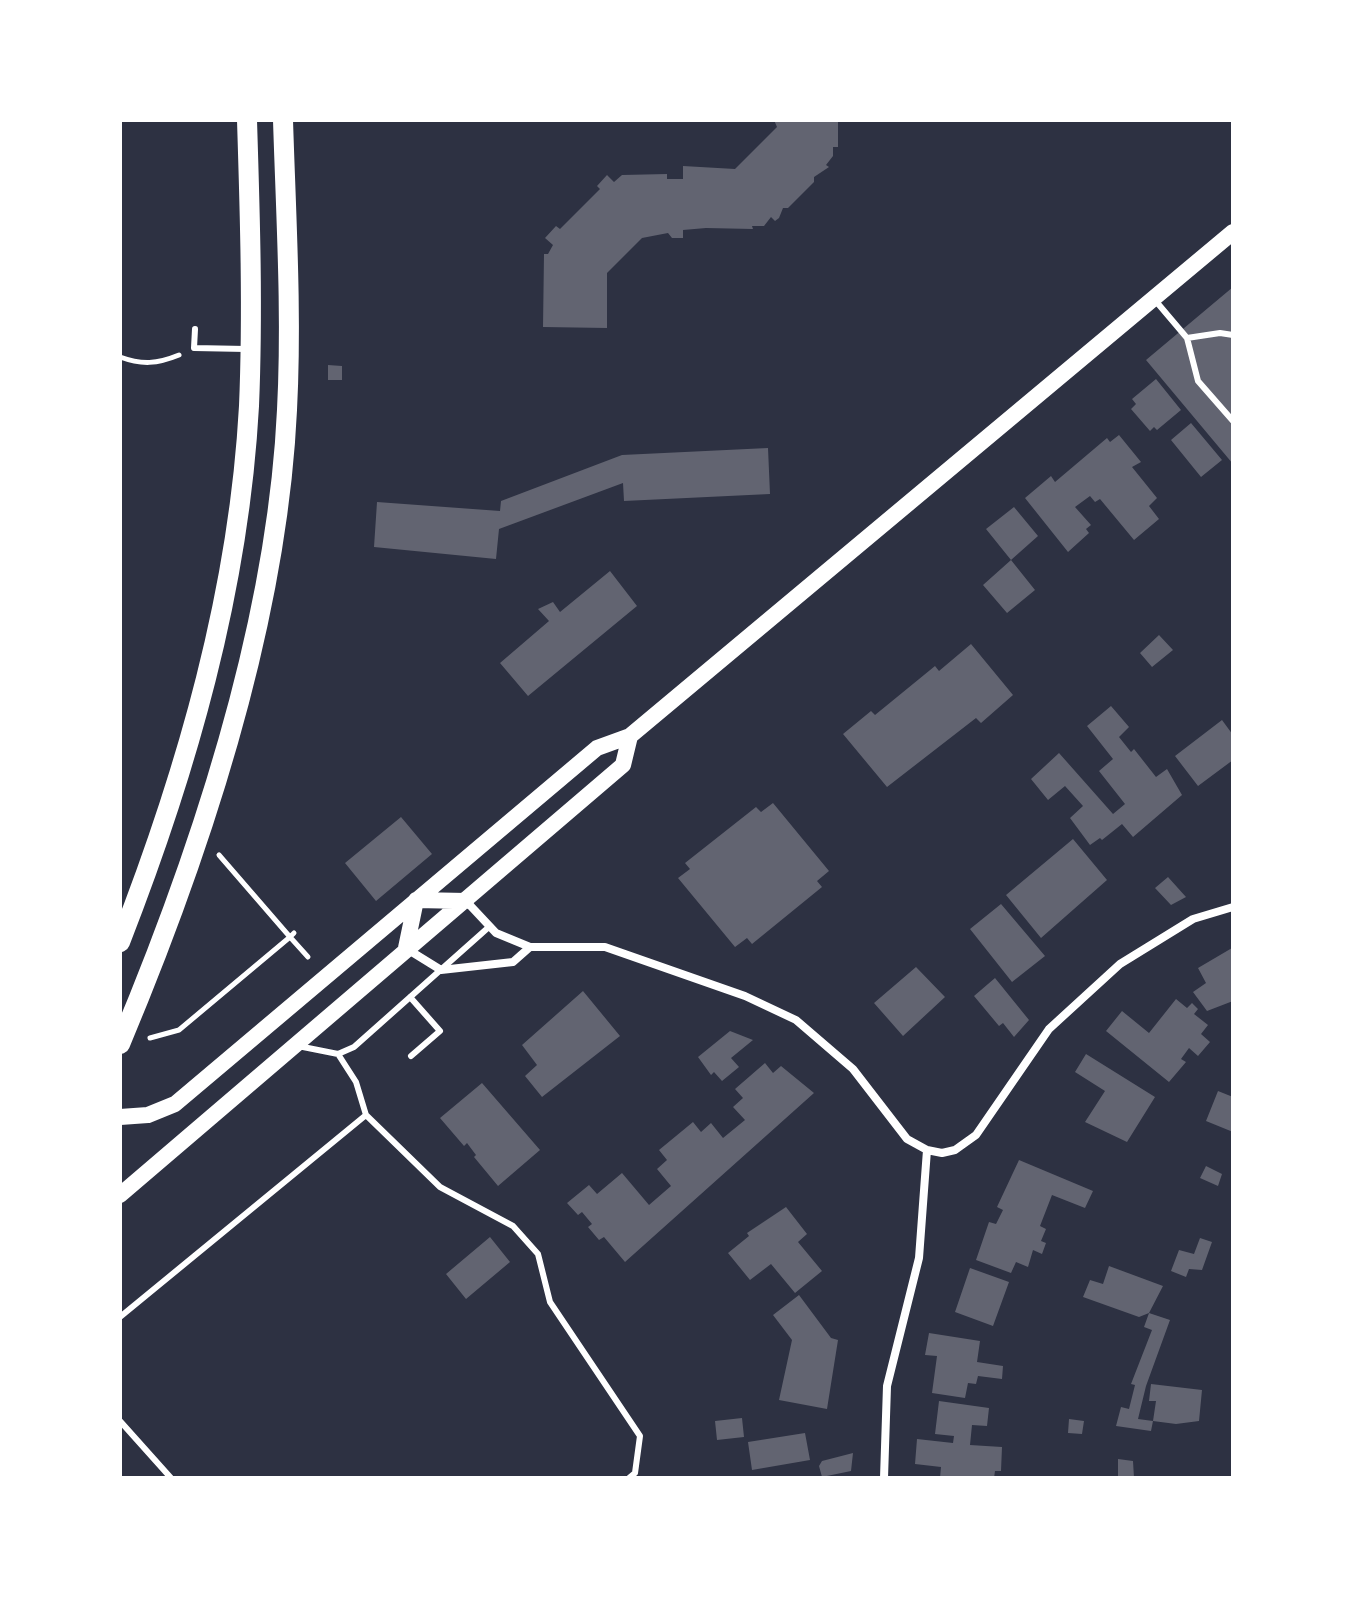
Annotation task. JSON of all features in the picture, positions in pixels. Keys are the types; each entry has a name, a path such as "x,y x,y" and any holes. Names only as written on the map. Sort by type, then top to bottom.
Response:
{"main road":[{"path":"120,942 190,745 230,571 249,408 247,120"},
{"path":"120,1044 195,843 248,669 267,584 287,411 288,266 283,120"},
{"path":"120,1117 148,1115 175,1104 597,748 630,736 1233,232"},
{"path":"120,1195 623,765 630,736"},
{"path":"416,900 466,901"},
{"path":"406,948 416,900"}],"street":[{"path":"466,901 496,933 530,947 605,947 745,996 796,1020 853,1069 907,1139 927,1150 955,1150 976,1135 1049,1029 1120,964 1193,919 1233,907"},
{"path":"406,948 441,970 513,962 530,947"},
{"path":"884,1478 887,1386 919,1258 927,1150"}],"lane":[{"path":"1154,299 1187,338 1198,381 1233,421"},
{"path":"195,329 194,348 250,350"},
{"path":"1187,338 1220,333 1233,335"},
{"path":"294,1045 338,1054 354,1047 490,926"},
{"path":"410,997 440,1031 411,1056"},
{"path":"338,1054 356,1082 366,1115 440,1187 513,1226 538,1254 550,1302 640,1436 635,1473 629,1478"},
{"path":"120,1317 366,1115"},
{"path":"120,1421 171,1478"}],"path":[{"path":"120,357 138,363 159,363 194,348"},
{"path":"219,854 308,957"},
{"path":"149,1038 179,1030 292,935"}],"building":[{"path":"774,120 838,120 838,147 833,147 833,156 826,165 829,167 814,177 814,182 788,208 783,208 779,218 775,221 771,217 764,226 752,226 753,229 706,228 683,230 683,238 672,238 668,233 642,238 607,273 607,328 543,327 544,254 548,254 553,245 545,238 556,226 560,229 600,189 597,186 607,175 614,182 622,175 667,174 667,179 683,179 683,166 735,169 777,127"},
{"path":"1233,287 1233,464 1146,360"},
{"path":"328,365 342,366 342,380 328,380"},
{"path":"1156,379 1181,410 1157,430 1154,427 1150,431 1131,409 1136,404 1132,399"},
{"path":"1191,423 1222,460 1201,477 1171,440"},
{"path":"1119,435 1141,462 1132,467 1157,498 1149,506 1159,519 1134,540 1100,499 1095,502 1090,496 1075,507 1091,525 1086,529 1089,533 1068,552 1025,498 1051,476 1055,482 1107,438 1110,442"},
{"path":"768,448 770,494 624,501 623,483 499,529 496,559 374,547 377,502 500,511 501,501 622,455"},
{"path":"1014,507 1038,536 1011,560 986,529"},
{"path":"1011,560 1035,590 1007,613 983,585"},
{"path":"610,571 637,606 528,696 500,663 549,621 538,609 553,602 560,612"},
{"path":"1159,635 1173,650 1152,667 1140,653"},
{"path":"971,644 1013,695 981,723 976,718 887,787 843,734 871,711 875,715 935,666 939,671"},
{"path":"1111,706 1129,727 1119,737 1131,752 1134,749 1156,777 1167,769 1182,795 1133,837 1122,824 1102,840 1100,838 1090,845 1070,818 1083,806 1065,786 1048,800 1031,779 1059,753 1113,814 1125,804 1099,771 1113,759 1087,726"},
{"path":"1222,720 1233,735 1233,760 1198,786 1175,756"},
{"path":"773,803 829,871 817,881 822,887 752,944 747,938 735,947 678,878 690,869 685,863 756,807 761,812"},
{"path":"401,817 432,854 376,901 345,863"},
{"path":"1073,839 1107,880 1041,938 1006,895"},
{"path":"1168,877 1186,897 1171,905 1155,888"},
{"path":"1001,904 1045,956 1012,982 970,929"},
{"path":"1232,948 1233,1001 1207,1011 1193,992 1206,983 1198,968"},
{"path":"916,967 945,997 903,1036 874,1003"},
{"path":"995,978 1029,1020 1014,1037 1003,1023 999,1026 974,996"},
{"path":"583,991 620,1036 542,1097 525,1076 537,1065 522,1045"},
{"path":"1176,999 1187,1008 1192,1003 1198,1009 1194,1014 1208,1025 1201,1034 1210,1042 1198,1056 1189,1048 1181,1059 1186,1062 1169,1082 1106,1031 1122,1011 1149,1033"},
{"path":"730,1031 753,1040 731,1058 739,1067 722,1081 714,1072 711,1075 698,1057"},
{"path":"1086,1054 1155,1097 1127,1142 1085,1122 1105,1091 1075,1072"},
{"path":"765,1063 773,1073 781,1066 814,1093 625,1262 604,1237 599,1240 588,1227 592,1224 582,1212 578,1215 567,1203 589,1185 597,1194 622,1173 649,1205 671,1186 657,1169 667,1160 659,1150 693,1122 701,1132 711,1123 723,1138 745,1120 733,1107 743,1098 735,1089"},
{"path":"482,1083 540,1150 498,1186 474,1157 476,1155 467,1143 464,1146 440,1118"},
{"path":"1218,1091 1233,1097 1233,1132 1206,1121"},
{"path":"1019,1160 1093,1191 1085,1208 1052,1195 1040,1226 1046,1229 1041,1241 1046,1243 1042,1254 1033,1250 1028,1267 1016,1262 1011,1273 976,1260 989,1222 996,1224 1003,1210 997,1207"},
{"path":"1206,1166 1222,1174 1218,1186 1200,1178"},
{"path":"786,1207 807,1234 798,1242 822,1271 795,1293 771,1264 750,1280 728,1253 749,1236 747,1233"},
{"path":"490,1237 510,1262 466,1299 446,1274"},
{"path":"1200,1238 1212,1242 1202,1270 1189,1269 1186,1277 1171,1271 1179,1250 1194,1254"},
{"path":"1109,1266 1163,1286 1149,1313 1139,1317 1083,1297 1090,1280 1103,1284"},
{"path":"970,1268 1009,1282 993,1326 955,1312"},
{"path":"799,1295 831,1338 838,1340 827,1409 779,1400 792,1340 773,1315"},
{"path":"1149,1313 1170,1320 1146,1386 1138,1419 1153,1421 1151,1431 1116,1426 1121,1407 1129,1409 1135,1385 1131,1384 1152,1330 1144,1327"},
{"path":"929,1333 980,1341 977,1362 1003,1366 1002,1379 978,1376 976,1384 968,1383 965,1398 932,1393 937,1356 925,1355"},
{"path":"1151,1384 1202,1390 1199,1421 1176,1424 1153,1421 1156,1401 1149,1401"},
{"path":"939,1401 989,1408 987,1426 972,1425 970,1445 1002,1447 1001,1471 995,1471 994,1478 940,1478 941,1467 915,1464 917,1439 953,1443 954,1436 935,1434"},
{"path":"742,1418 744,1437 717,1440 715,1421"},
{"path":"1069,1419 1084,1421 1082,1434 1068,1433"},
{"path":"805,1433 810,1460 752,1470 748,1442"},
{"path":"853,1453 851,1471 822,1477 819,1466 822,1461"},
{"path":"1118,1459 1133,1461 1134,1478 1118,1478"}]}
